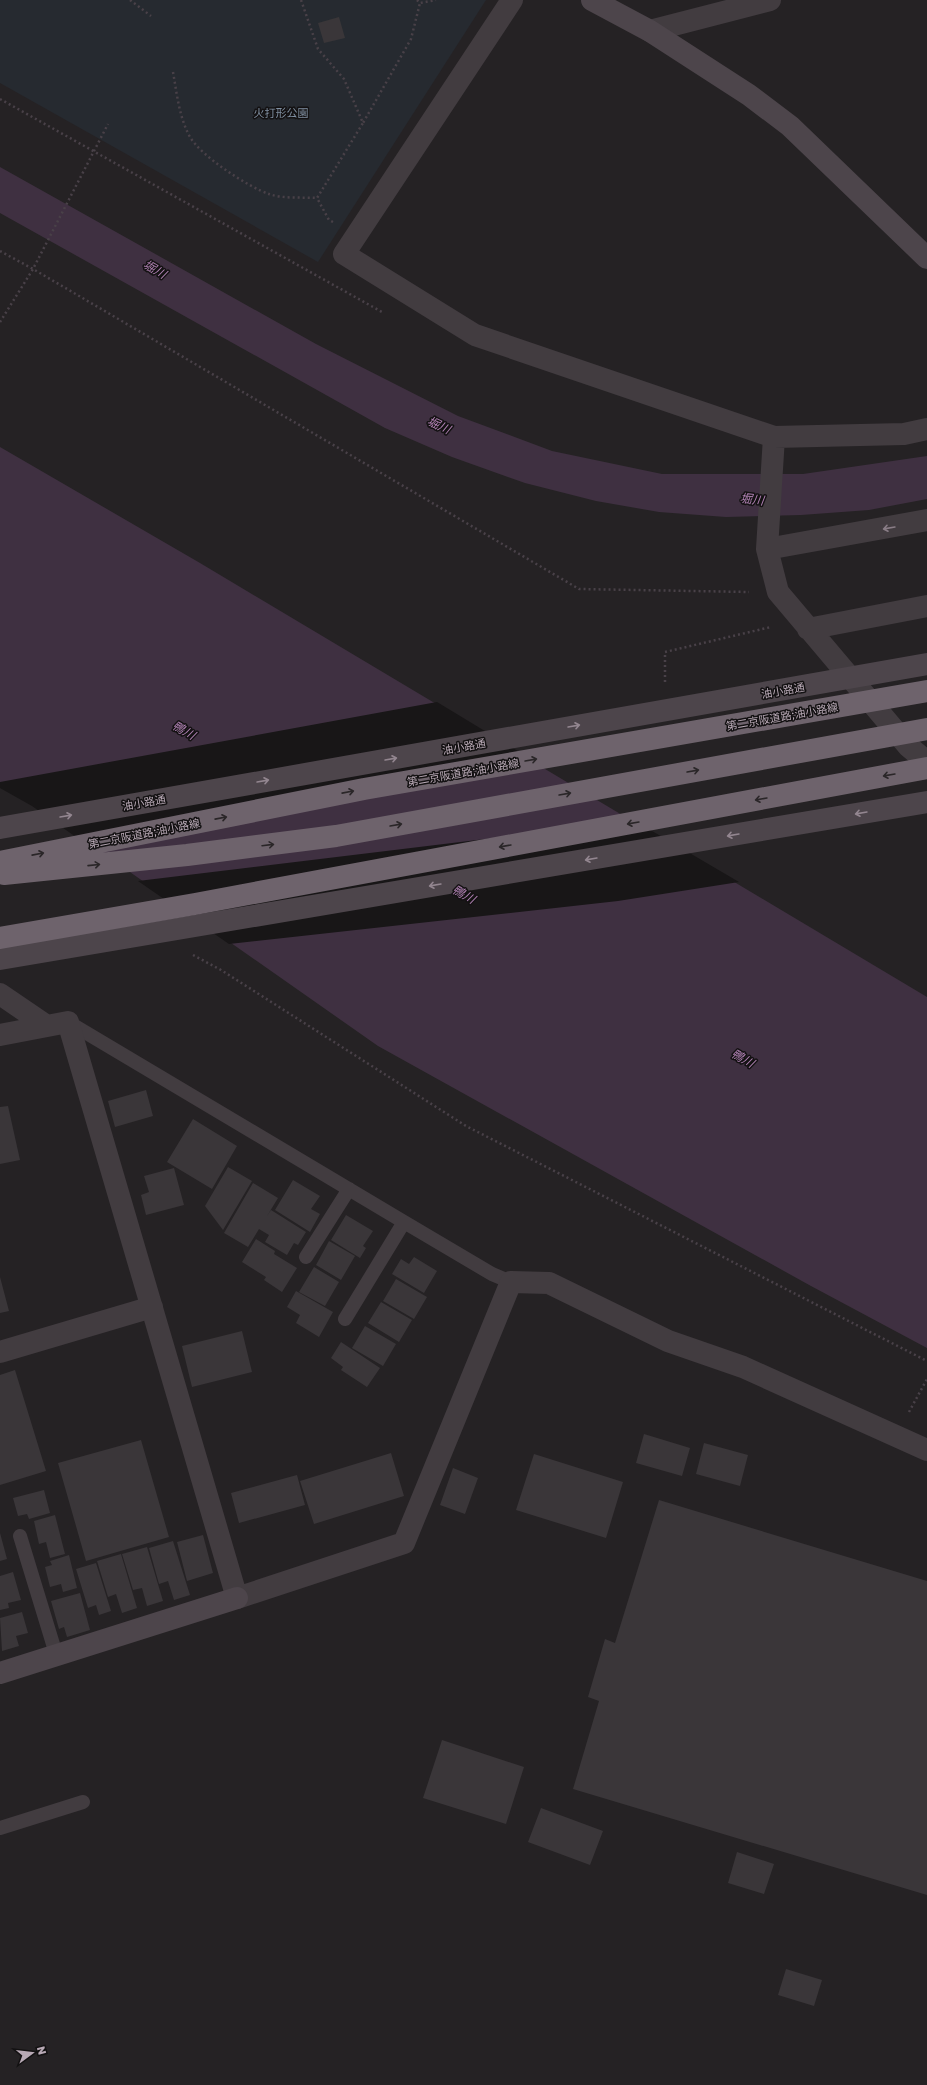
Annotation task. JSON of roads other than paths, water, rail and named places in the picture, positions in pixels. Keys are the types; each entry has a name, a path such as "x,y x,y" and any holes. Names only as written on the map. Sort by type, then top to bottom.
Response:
{"highway":[{"name":"第二京阪道路;油小路線","path":"0,862 364,789 927,691"},
{"path":"0,875 187,855 336,836 927,729"},
{"path":"0,938 203,902 927,768"}],"street":[{"path":"512,0 344,254 475,335 774,437 904,434 927,429"},
{"path":"592,0 650,31 749,95 790,126 927,258"},
{"path":"650,31 770,0"},
{"path":"774,437 768,549 778,592 908,746 927,762"},
{"path":"768,549 927,520"},
{"path":"804,624 927,606"},
{"name":"油小路通","path":"0,828 927,664"},
{"path":"0,958 927,802"},
{"path":"0,994 58,1024 152,1307 237,1598"},
{"path":"0,1035 58,1024"},
{"path":"0,1673 56,1654 237,1598 404,1543 510,1282 549,1283 668,1341 743,1367 927,1450"},
{"path":"0,1352 152,1307"}],"lane":[{"path":"58,1024 349,1189 492,1274 510,1282"},
{"path":"306,1257 349,1189"},
{"path":"345,1319 404,1222"},
{"path":"20,1536 56,1654"},
{"path":"0,1828 83,1802"}],"water":[{"name":"堀川","path":"0,167 316,344 458,416 552,451 662,474 803,474 927,456 927,499 869,510 801,515 726,517 659,512 596,501 525,483 452,457 385,428 0,213"},
{"name":"鴨川","path":"0,447 200,563 927,997 927,1348 811,1286 378,1046 33,804 0,786"}],"park label":[{"name":"火打形公園","path":"281,112"}]}
